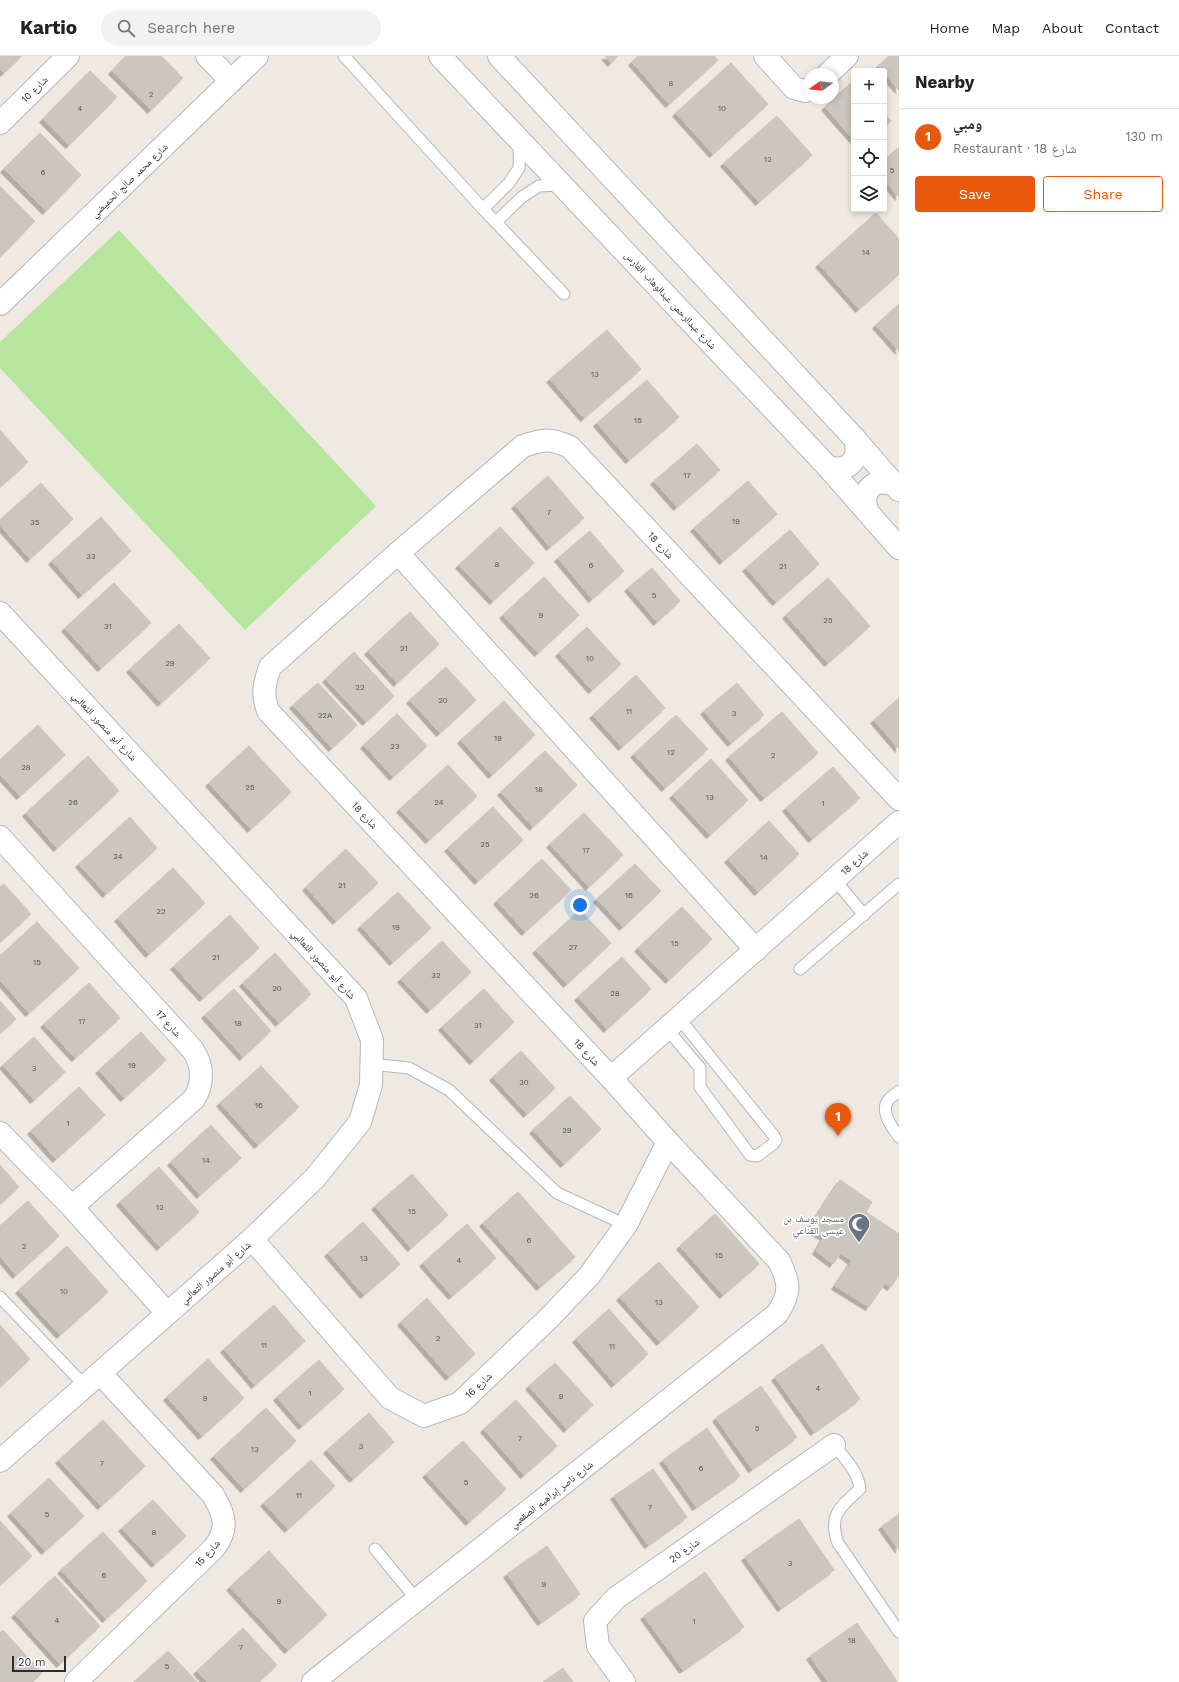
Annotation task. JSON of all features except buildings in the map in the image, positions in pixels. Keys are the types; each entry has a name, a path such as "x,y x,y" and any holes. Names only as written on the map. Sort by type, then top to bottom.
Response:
{"street":[{"name":"شارع 10","path":"0,123 68,56"},
{"path":"207,56 231,81"},
{"name":"شارع محمد صالح الحميضي","path":"0,304 257,56"},
{"name":"شارع عبدالرحمن عبدالوهاب الفارس","path":"440,56 828,467 899,548"},
{"path":"499,56 855,439 897,488"},
{"path":"765,56 794,88 803,90"},
{"path":"834,68 847,56"},
{"path":"828,467 835,469 843,468 854,460 857,453 855,439"},
{"name":"شارع 18","path":"785,1302 788,1294 787,1277 779,1261 668,1142 611,1078 268,711 264,699 265,683 270,667 398,553 523,446 539,440 554,440 570,447 899,798"},
{"path":"867,510 864,503 865,496 874,484 882,482 889,483 897,488"},
{"path":"398,553 756,950"},
{"name":"شارع أبو منصور الثعالبي","path":"0,613 356,998 372,1040 371,1086 360,1122 315,1178 252,1239 0,1461"},
{"name":"شارع 18","path":"611,1078 899,822"},
{"name":"شارع 17","path":"0,837 193,1050 200,1067 201,1084 194,1099 72,1207"},
{"path":"0,1133 72,1207 167,1313"},
{"name":"شارع 16","path":"252,1239 390,1398 424,1416 460,1403 549,1318 589,1276 626,1225 668,1142"},
{"name":"شارع ناصر إبراهيم الصقعبي","path":"313,1682 777,1314 785,1302"},
{"name":"شارع 15","path":"76,1682 214,1548 223,1534 224,1525 220,1507 213,1495 92,1379"},
{"name":"شارع 20","path":"624,1682 598,1646 595,1621 616,1598 834,1445"}],"lane":[{"path":"344,56 483,209 564,294"},
{"path":"483,209 509,183 519,168 520,141"},
{"path":"496,222 522,197 539,186 562,185"},
{"path":"835,880 864,915"},
{"path":"800,969 899,884"},
{"path":"673,1024 711,1058 774,1136 776,1140 773,1144 757,1156 750,1155 700,1087 700,1068 673,1024"},
{"path":"700,1068 711,1058"},
{"path":"372,1064 409,1068 449,1090 557,1193 626,1225"},
{"path":"899,1091 888,1100 886,1106 887,1117 891,1126 899,1137"},
{"path":"0,1297 92,1379"},
{"path":"834,1445 856,1473 860,1480 860,1489 837,1512 834,1521 834,1532 838,1543 899,1632"},
{"path":"375,1549 417,1600"}],"green space":[{"path":"119,230 376,506 245,630 0,368 0,342"}],"place":[{"name":"ومبي","path":"838,1136"},
{"name":"مسجد يوسف بن عيسى القناعي","path":"859,1244"}]}
